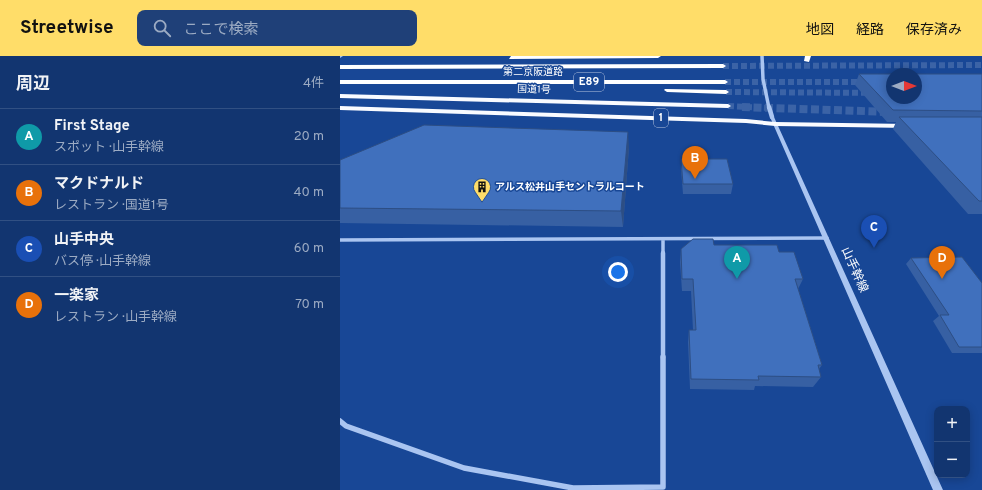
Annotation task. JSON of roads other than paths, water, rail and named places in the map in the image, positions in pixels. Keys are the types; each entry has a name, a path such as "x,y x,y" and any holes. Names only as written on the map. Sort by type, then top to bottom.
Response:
{"highway":[{"path":"508,58 658,56"},
{"path":"340,65 460,60"},
{"name":"第二京阪道路","path":"340,65 723,66"},
{"name":"第二京阪道路","path":"340,82 725,82"},
{"path":"454,82 726,92"},
{"name":"国道1号","path":"340,96 728,106"},
{"name":"1","path":"340,108 773,120 918,126"}],"street":[{"name":"山手幹線","path":"762,56 761,67 764,90 773,120 827,238 938,490"},
{"path":"340,240 827,238"},
{"path":"340,421 346,426 464,468 573,488 663,487 663,239"}],"tunnel":[{"path":"723,66 982,65"},
{"path":"725,82 886,82"},
{"path":"726,92 886,93"},
{"path":"728,106 763,108"},
{"path":"742,107 763,108"},
{"path":"763,108 891,112"},
{"path":"763,108 769,108"}],"place":[{"name":"マクドナルド","path":"695,179"},
{"name":"アルス松井山手セントラルコート","path":"482,202"},
{"name":"山手中央","path":"874,248"},
{"name":"First Stage","path":"737,279"},
{"name":"一楽家","path":"942,279"}]}
